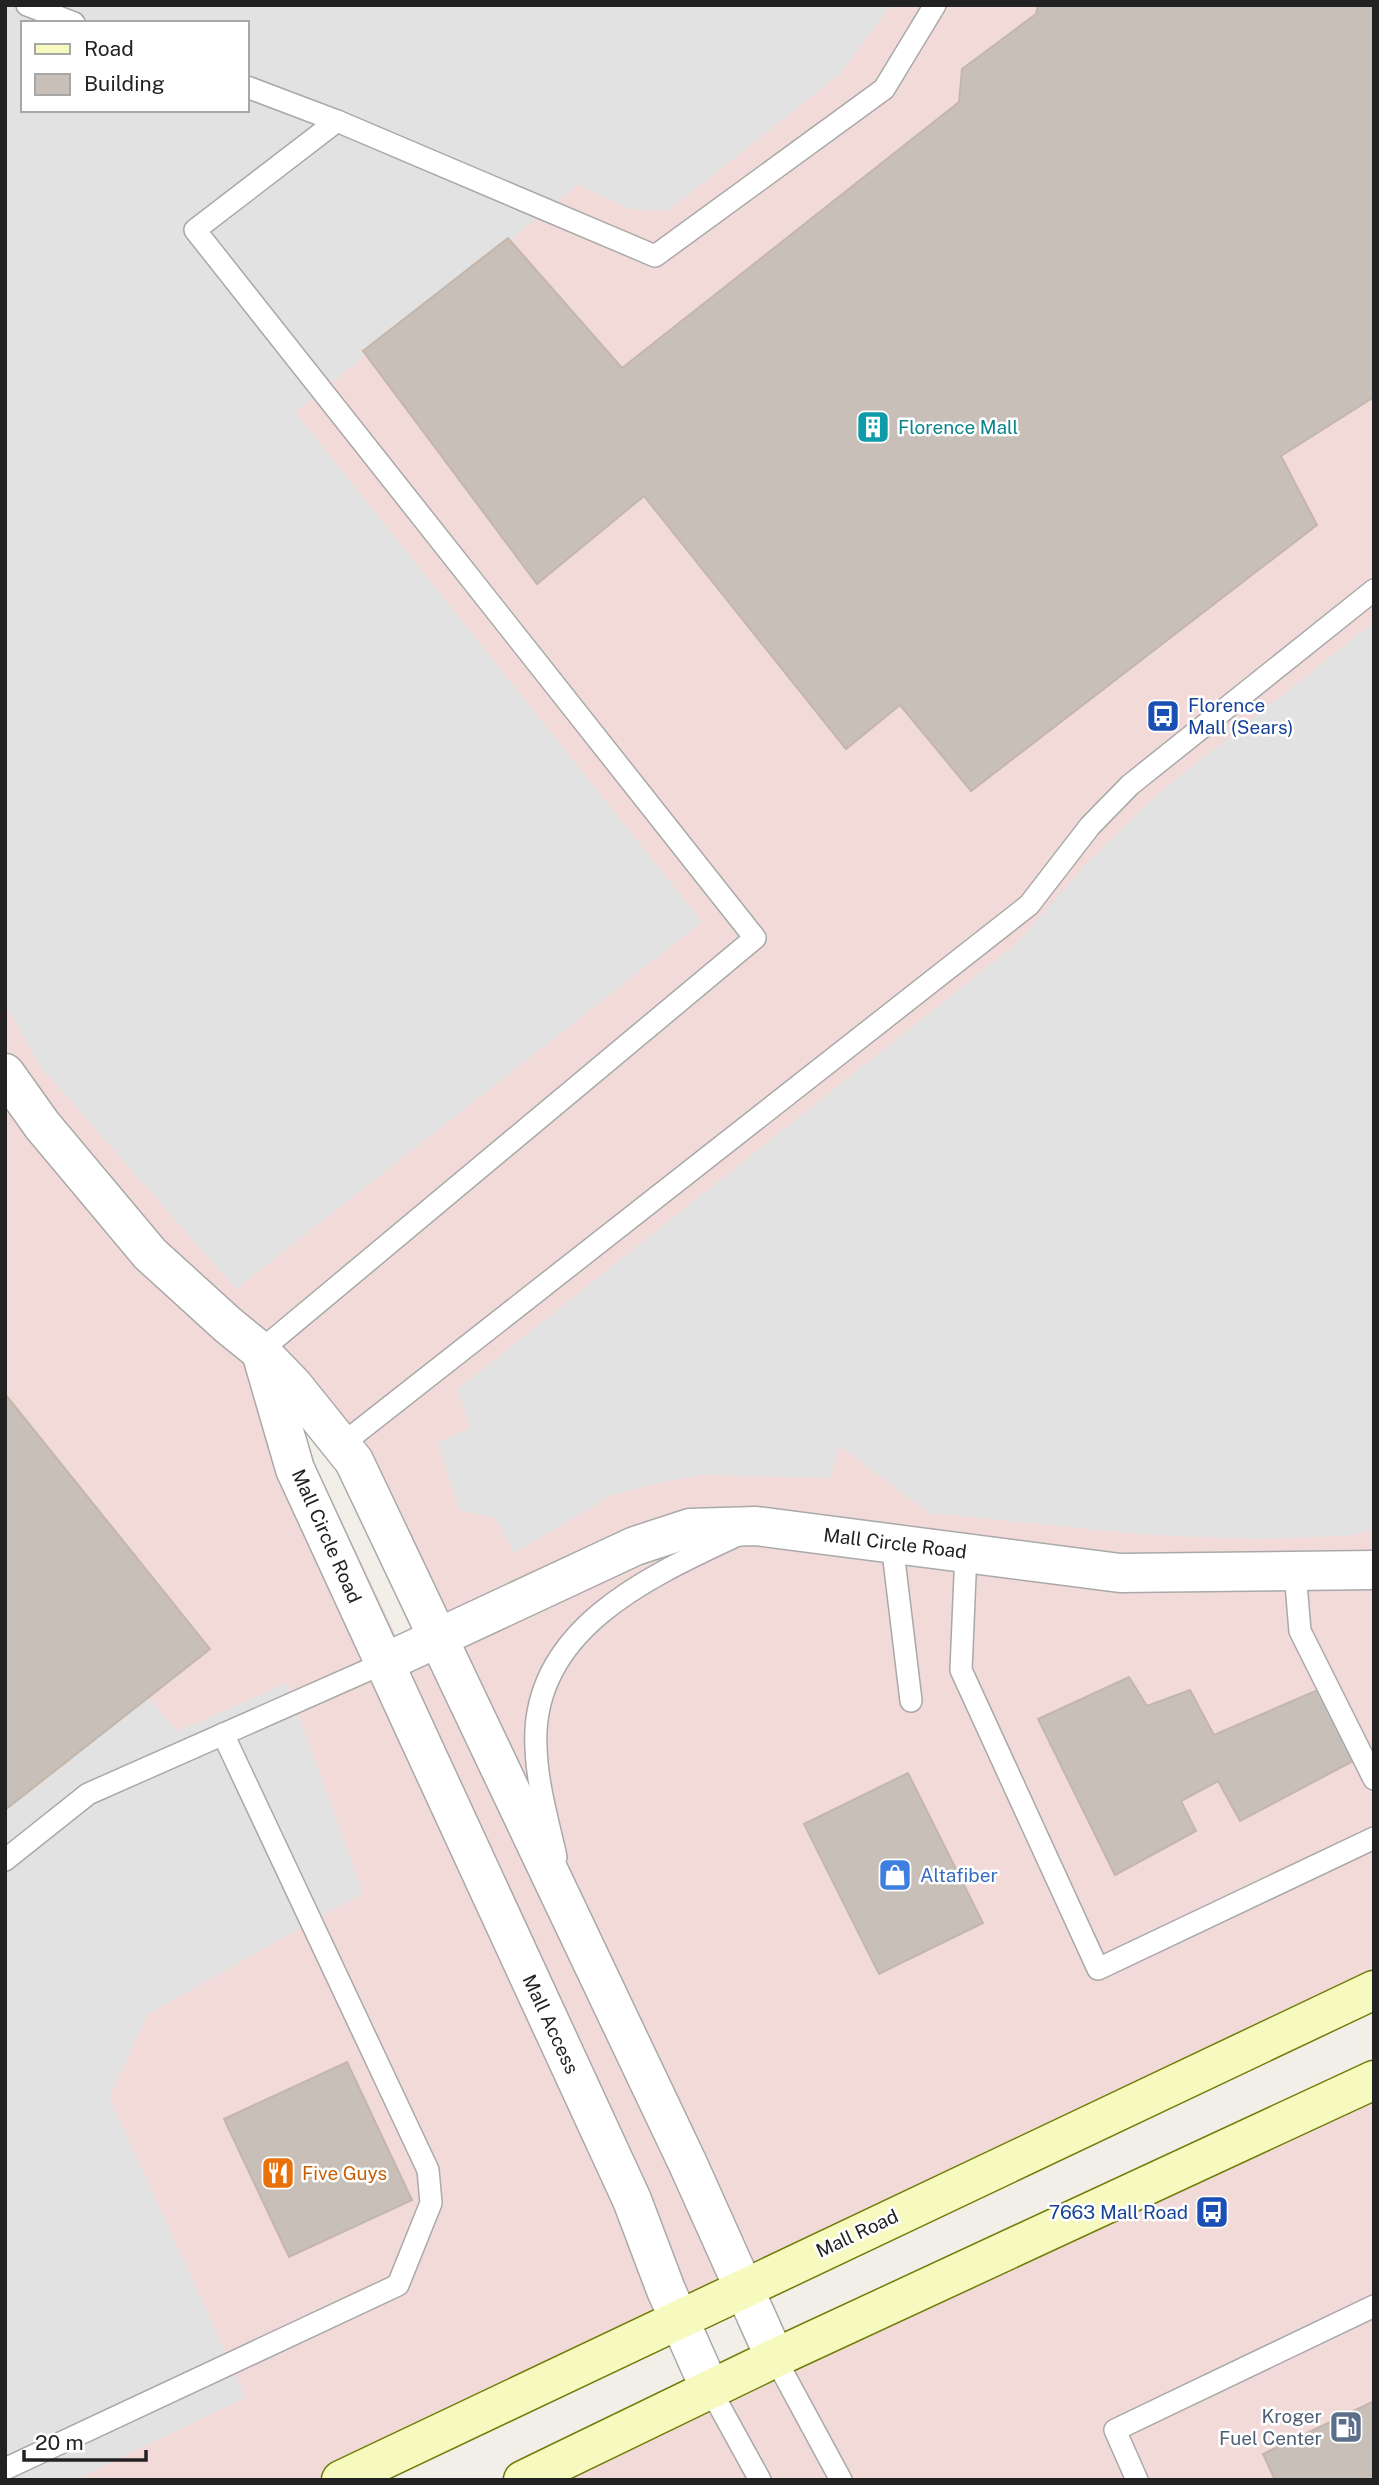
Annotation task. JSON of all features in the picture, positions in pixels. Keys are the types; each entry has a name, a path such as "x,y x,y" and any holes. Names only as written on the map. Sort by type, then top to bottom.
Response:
{"main road":[{"name":"Mall Road","path":"341,2480 1374,1990"},
{"path":"523,2480 775,2358 1374,2080"}],"street":[{"path":"5,1073 52,1136 150,1254 260,1351 293,1385 354,1461 569,1910 775,2358"},
{"name":"Mall Circle Road","path":"260,1351 295,1469 384,1662 635,1546 690,1528 756,1527 1119,1573 1374,1570"},
{"name":"Mall Access","path":"384,1662 632,2200 678,2318 710,2389"}],"lane":[{"path":"27,5 69,21"},
{"path":"248,87 337,121 655,256 884,89 935,5"},
{"path":"260,1351 755,938 195,230 337,121"},
{"path":"341,1445 1029,905 1090,826 1130,785 1374,590"},
{"path":"569,1910 544,1801 536,1747 539,1702 560,1655 592,1618 663,1570 756,1527"},
{"path":"892,1543 911,1701"},
{"path":"967,1552 961,1670 1098,1969 1374,1838"},
{"path":"1295,1572 1300,1631 1374,1779"},
{"path":"5,1860 88,1794 384,1662"},
{"path":"5,2469 398,2286 431,2203 428,2170 223,1734"},
{"path":"1138,2480 1115,2430 1374,2306"},
{"path":"775,2358 841,2480"},
{"path":"710,2389 760,2480"}],"shaded area":[{"name":"Florence Mall","path":"5,5 1374,5 1374,1990 342,2480 5,2480","holes":["262,1354 293,1385 437,1637 404,1652"]},
{"path":"5,5 891,5 841,73 668,211 630,209 578,185 295,412 702,922 236,1289 40,1066 5,1003"},
{"path":"1374,622 1374,1530 1349,1536 1256,1539 1149,1535 929,1513 840,1446 830,1478 703,1475 658,1483 613,1495 514,1553 495,1518 460,1510 437,1443 470,1428 458,1389 1016,944 1086,864 1155,796"},
{"path":"287,1683 363,1893 148,2014 109,2097 246,2397 75,2480 5,2480 5,1810 148,1697 178,1731"},
{"path":"1374,2080 1374,2480 523,2480"}],"building":[{"name":"Florence Mall","path":"1038,5 1374,5 1374,397 1281,456 1317,525 971,791 900,705 846,749 644,496 537,584 363,351 508,238 622,368 959,102 962,69 1036,14"},
{"path":"5,1394 210,1649 5,1810"},
{"path":"1129,1677 1147,1706 1190,1690 1214,1735 1320,1689 1353,1761 1240,1821 1218,1781 1181,1801 1196,1831 1115,1875 1038,1719"},
{"path":"908,1773 983,1923 879,1974 804,1824"},
{"path":"347,2062 412,2200 289,2257 224,2119"},
{"name":"Kroger Fuel Center","path":"1374,2401 1374,2480 1275,2480 1263,2454"}],"place":[{"name":"Florence Mall","path":"873,427"},
{"name":"Florence Mall (Sears)","path":"1163,716"},
{"name":"Altafiber","path":"895,1875"},
{"name":"Five Guys","path":"278,2173"},
{"name":"7663 Mall Road","path":"1212,2212"},
{"name":"Kroger Fuel Center","path":"1346,2427"}]}
